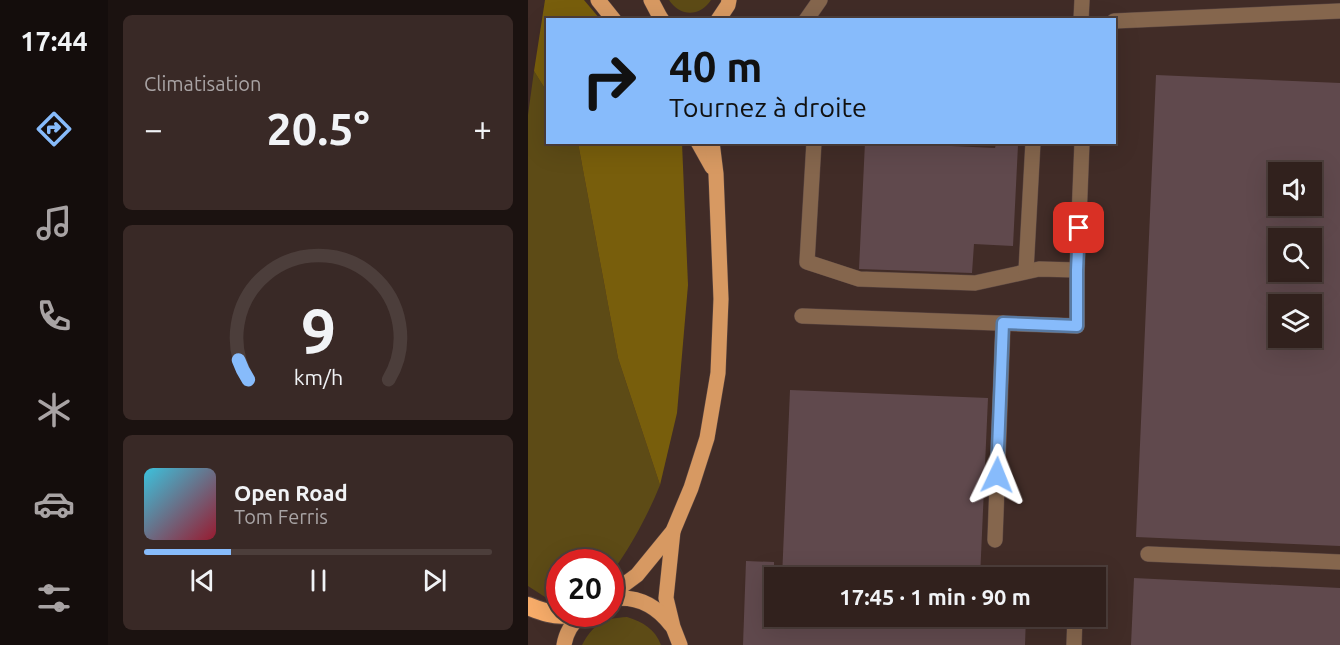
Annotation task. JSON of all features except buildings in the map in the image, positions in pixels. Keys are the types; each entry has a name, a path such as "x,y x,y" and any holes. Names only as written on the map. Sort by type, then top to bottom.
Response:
{"highway":[{"path":"528,606 546,613"}],"main road":[{"path":"597,0 612,18"},
{"path":"651,0 661,18"},
{"path":"719,18 729,0"},
{"path":"699,144 716,174"},
{"path":"680,645 666,598 673,531 691,488 707,438 718,373 721,299 716,174 712,144"},
{"path":"624,585 636,575 673,531"},
{"path":"624,598 651,605 673,627"},
{"path":"564,645 571,627"}],"street":[{"path":"807,18 820,0"},
{"path":"1081,18 1082,0"},
{"path":"1116,21 1340,10"},
{"path":"814,144 807,262 859,279 975,283 1039,269 1077,270"},
{"path":"1026,271 1033,144"},
{"path":"802,316 1077,326 1082,144"},
{"path":"995,540 1003,323"},
{"path":"1148,554 1340,562"},
{"path":"1074,645 1075,627"}],"shaded area":[{"path":"545,0 584,0 599,18 546,18 546,90 534,71"},
{"path":"669,0 711,0 701,10 690,13 679,10"},
{"path":"534,71 546,90 546,144 578,144 618,358 660,485 624,554 624,549 546,549 546,597 528,586 528,115"},
{"path":"578,144 682,144 688,285 677,413 660,485 618,358"},
{"path":"624,617 638,621 648,627 661,645 582,645 595,627 624,627"}],"route":[{"path":"997,475 1003,323 1077,326 1079,228"}]}
